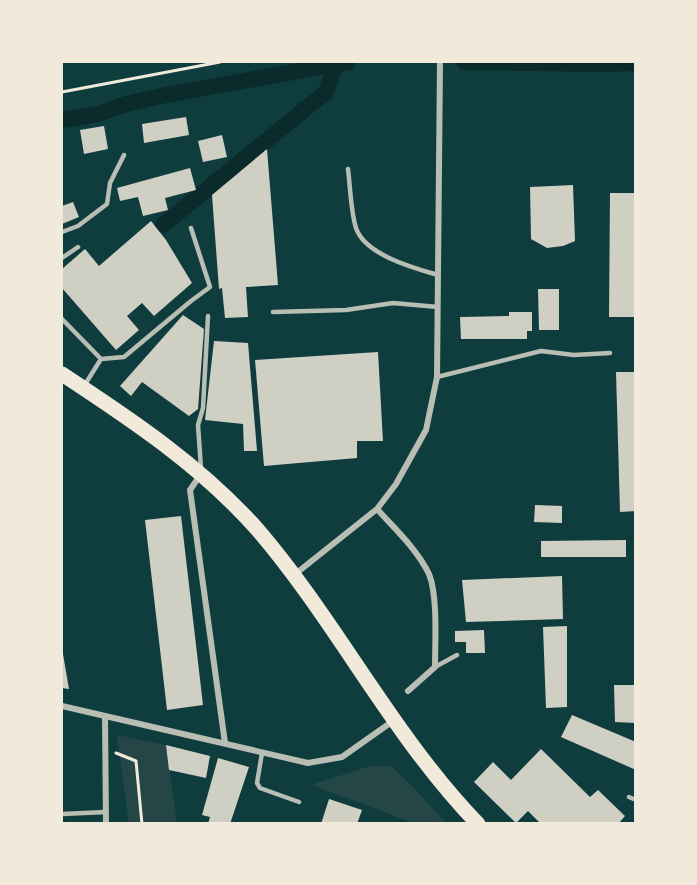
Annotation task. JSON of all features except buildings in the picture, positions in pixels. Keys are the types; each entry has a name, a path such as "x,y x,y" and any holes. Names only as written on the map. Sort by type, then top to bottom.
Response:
{"highway":[{"path":"62,374 140,425 226,496 294,575 394,720 449,791 478,824"}],"street":[{"path":"294,575 377,508 396,484 426,430 437,377 440,62"},
{"path":"201,474 190,490 225,743"},
{"path":"377,508 417,554 429,575 433,590 435,667 408,691"},
{"path":"62,705 105,717 308,763 342,757 394,720"},
{"path":"105,717 106,824"}],"lane":[{"path":"62,232 78,226 107,204 110,183 124,154"},
{"path":"348,168 356,230 368,244 392,260 438,275"},
{"path":"101,359 124,357 210,287 191,228"},
{"path":"62,258 78,247"},
{"path":"273,312 346,310 393,303 438,307"},
{"path":"201,474 198,425 203,408 207,316"},
{"path":"62,319 101,359"},
{"path":"437,377 541,351 573,355 610,353"},
{"path":"83,388 101,359"},
{"path":"435,667 457,655"},
{"path":"262,753 257,783 260,788 300,802"},
{"path":"629,797 636,800"},
{"path":"62,814 106,812"}],"path":[{"path":"62,92 220,62"},
{"path":"106,749 136,761 142,824"}],"shaded area":[{"path":"117,735 166,745 177,823 129,823"},
{"path":"370,766 391,766 446,823 414,823 311,785"}],"waterway":[{"path":"62,120 98,114 126,104 166,95 348,62"},
{"path":"464,62 636,63"},
{"path":"163,225 326,92 336,64"}]}
